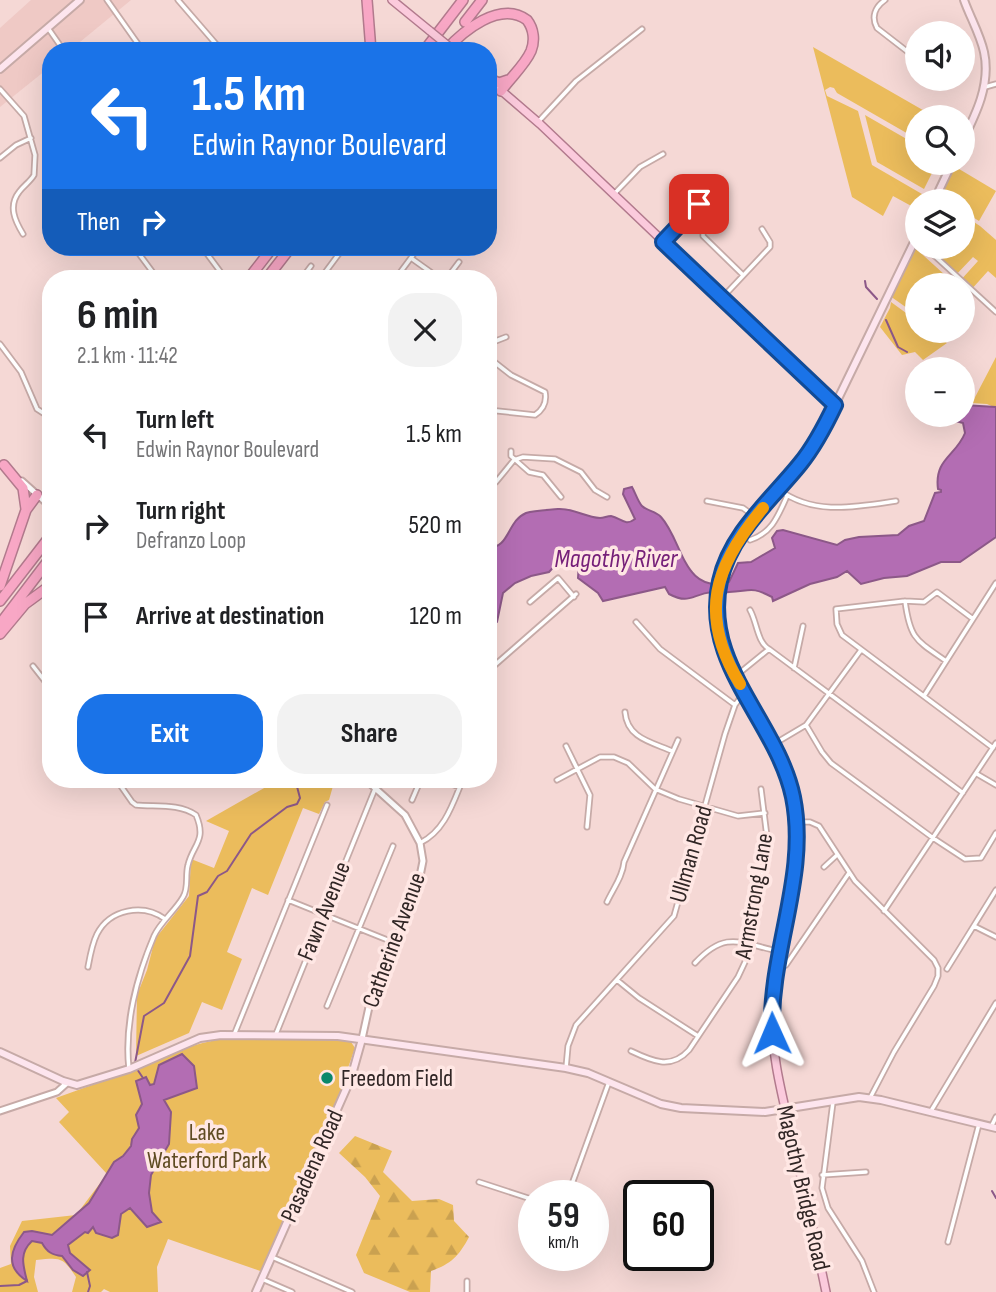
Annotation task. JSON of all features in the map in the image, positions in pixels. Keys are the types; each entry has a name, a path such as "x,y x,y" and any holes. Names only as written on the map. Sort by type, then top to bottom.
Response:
{"highway":[{"path":"431,42 463,0"},
{"path":"454,42 482,0"},
{"path":"369,3 371,42"},
{"path":"456,42 483,12 496,7 509,7 526,18 533,34 531,51 501,91"},
{"path":"497,82 502,83 514,74"},
{"path":"255,270 266,256"},
{"path":"273,270 284,256"},
{"path":"2,463 23,488 26,510"},
{"path":"0,586 26,510 37,495"},
{"path":"0,601 42,547"},
{"path":"0,624 42,569"},
{"path":"0,634 25,604 42,592"}],"main road":[{"path":"0,69 80,0"},
{"path":"392,0 441,42"},
{"path":"964,0 984,53 984,87 975,116"},
{"path":"497,87 538,122 835,405"},
{"name":"Magothy Bridge Road","path":"826,1292 777,1072 772,1033 773,987 797,860 796,822 787,774 774,744 736,677 720,640 716,607 720,581 734,545 802,462 835,405 907,259"},
{"path":"0,1052 67,1083 84,1084 129,1069 204,1037 276,1034 362,1039 566,1068 588,1073 661,1104 681,1108 765,1112 833,1100 870,1098 993,1127"},
{"name":"Pasadena Road","path":"256,1292 353,1073 362,1039"}],"street":[{"path":"107,0 137,42"},
{"path":"178,0 214,42"},
{"path":"885,0 877,8 874,22 877,28 905,50"},
{"path":"48,28 58,42"},
{"path":"538,122 576,81 642,29"},
{"path":"984,87 996,84"},
{"path":"0,89 24,116 36,169 33,178 19,190 13,205 13,216 23,234"},
{"path":"0,158 16,145 31,138"},
{"path":"614,194 640,167 663,154"},
{"path":"663,242 699,204 687,189"},
{"path":"714,213 703,236 743,275"},
{"path":"722,298 770,247 762,229"},
{"path":"403,270 411,258 428,270"},
{"path":"938,259 996,312"},
{"path":"453,270 459,262"},
{"path":"308,270 311,266"},
{"path":"497,340 506,337"},
{"path":"0,344 21,372 37,409 42,412"},
{"path":"497,364 511,375 544,392 546,397 541,411 535,415 497,411"},
{"path":"511,451 510,456 514,460 529,472 543,475 561,497"},
{"path":"497,481 514,460 523,457 555,459 581,472 595,490 607,497"},
{"path":"2,463 42,499"},
{"path":"778,489 787,496 834,509 896,501"},
{"path":"750,540 768,531 787,496"},
{"path":"707,502 743,508 756,517"},
{"path":"497,663 575,596 558,578 530,602"},
{"path":"924,696 996,583"},
{"path":"973,619 937,592 924,602 905,601 836,609 837,624 842,635 993,748"},
{"path":"905,601 910,630 917,641 946,661"},
{"path":"750,610 762,644 963,793"},
{"path":"636,622 660,649 735,705"},
{"path":"794,668 803,626"},
{"path":"736,677 769,649"},
{"path":"774,744 806,725 861,650"},
{"path":"33,666 42,678"},
{"name":"Ullman Road","path":"566,1068 568,1046 576,1025 674,916 735,705 745,692"},
{"path":"625,712 626,722 632,733 672,751"},
{"path":"806,725 821,752 831,763 965,859 981,858 996,833"},
{"path":"607,902 623,873 624,862 678,740"},
{"path":"884,911 996,743"},
{"path":"566,746 590,795 587,827"},
{"path":"557,780 600,757 614,757 628,763 655,789 738,816 765,813"},
{"path":"976,774 996,785"},
{"path":"123,788 136,805 182,808 196,815 201,834 187,868 185,894 155,934 136,989 130,1023 129,1069"},
{"name":"Catherine Avenue","path":"362,1039 369,1007 421,876 423,861 420,842 405,816 375,788"},
{"name":"Fawn Avenue","path":"276,1034 375,788"},
{"path":"412,800 417,788"},
{"path":"420,842 436,832 444,821 459,788"},
{"name":"Armstrong Lane","path":"631,1051 657,1062 670,1062 685,1054 738,977 750,945 768,845 761,789"},
{"path":"234,1035 327,805"},
{"path":"796,822 810,822 819,827 849,873 934,960 938,968 934,986 870,1098"},
{"path":"327,1006 393,846"},
{"path":"824,867 837,855"},
{"path":"786,965 849,873"},
{"path":"947,969 996,890"},
{"path":"288,900 395,943"},
{"path":"88,967 95,937 111,918 123,912 142,910 158,914 165,919"},
{"path":"974,926 996,937"},
{"path":"695,963 719,942 779,951"},
{"path":"617,980 639,998 698,1036"},
{"path":"931,1111 996,1003"},
{"path":"573,1180 609,1082"},
{"path":"0,1111 57,1091 67,1083"},
{"path":"833,1100 822,1188 828,1208 862,1261 874,1292"},
{"path":"993,1127 996,1117"},
{"path":"948,1242 979,1124"},
{"path":"822,1175 866,1172"},
{"path":"479,1182 518,1195"},
{"path":"272,1257 352,1292"},
{"path":"262,1279 292,1292"},
{"path":"467,1281 467,1292"}],"shaded area":[{"path":"31,0 131,0 80,42 42,42 42,73 0,107 0,28"}],"green space":[{"path":"813,47 914,105 905,105 905,132 837,93 834,88 825,90 827,96 858,111 872,165 913,189 905,189 905,203 893,196 883,216 852,197"},
{"path":"865,115 905,138 905,175 931,175 924,189 877,162"},
{"path":"943,175 969,175 996,191 979,221 975,218 975,189 937,188"},
{"path":"975,223 996,240 996,278 988,271 975,285 975,273 967,273 978,261 975,259"},
{"path":"907,259 927,259 943,273 905,273 905,307 890,296"},
{"path":"936,259 971,259 958,273 950,273"},
{"path":"891,302 905,312 905,343 947,343 927,357 920,357 915,352 902,355 880,327"},
{"path":"996,357 996,408 975,403 975,397"},
{"name":"Lake Waterford Park","path":"264,788 332,788 329,800 319,814 303,808 268,895 252,888 227,952 242,959 222,1010 202,1002 189,1033 136,1056 137,995 155,939 189,896 191,859 214,868 229,831 206,821"},
{"name":"Lake Waterford Park","path":"231,1038 341,1039 351,1042 355,1048 343,1082 345,1084 263,1272 168,1239 157,1267 158,1292 110,1292 104,1289 101,1292 72,1292 76,1277 64,1262 50,1259 36,1260 34,1277 38,1292 0,1292 0,1268 11,1264 10,1246 22,1221 76,1215 107,1174 59,1122 69,1112 56,1098 190,1047"},
{"path":"355,1136 392,1151 383,1172 412,1201 439,1199 453,1205 454,1221 469,1237 454,1259 431,1271 430,1292 410,1292 364,1273 356,1255 380,1196 365,1177 339,1153"}],"water":[{"name":"Magothy River","path":"975,406 996,407 996,537 960,562 941,562 907,576 861,584 847,571 773,601 772,597 760,591 751,590 705,593 682,599 669,594 665,587 603,601 598,593 578,578 579,562 573,555 559,561 549,572 515,583 503,593 497,622 497,546 505,539 515,522 526,513 563,509 601,518 611,516 628,522 635,519 623,494 624,489 632,487 642,506 659,515 668,527 693,573 702,581 714,584 729,582 738,563 751,562 775,548 772,538 777,531 783,530 837,545 859,537 898,535 909,526 924,521 935,493 941,492 938,489 938,479 942,464 965,433 964,427 975,427"},
{"path":"182,1054 194,1066 197,1088 164,1100 171,1112 169,1144 151,1175 149,1193 152,1212 161,1222 147,1227 130,1208 121,1214 118,1235 112,1238 96,1233 93,1227 88,1233 85,1232 68,1245 70,1253 90,1270 83,1276 73,1270 62,1256 50,1252 42,1243 32,1241 24,1255 27,1281 15,1270 13,1264 13,1252 19,1239 24,1232 32,1231 52,1235 89,1203 114,1162 131,1146 139,1128 136,1115 142,1104 136,1081 146,1077 150,1085 154,1084 159,1065"}],"waterway":[{"path":"865,281 866,287 877,299"},
{"path":"886,320 898,347 907,352"},
{"name":"Magothy River","path":"135,1063 144,1016 164,1003 190,956 198,896 207,892 218,876 227,871 251,834 287,807 297,804 300,798 297,788"},
{"name":"Magothy River","path":"137,1069 143,1078"},
{"path":"992,1191 996,1198"},
{"path":"87,1272 90,1286 88,1292"},
{"name":"Magothy River","path":"0,1286 19,1285 27,1281 26,1279"}],"slow traffic":[{"path":"740,684 727,661 720,640 716,607 718,590 725,564 734,545 763,508"}],"place":[{"name":"Freedom Field","path":"327,1078"}],"route":[{"path":"699,204 663,242 835,405 802,462 734,545 722,572 716,607 723,652 774,744 787,774 793,798 797,860 775,970 772,1033"}]}
